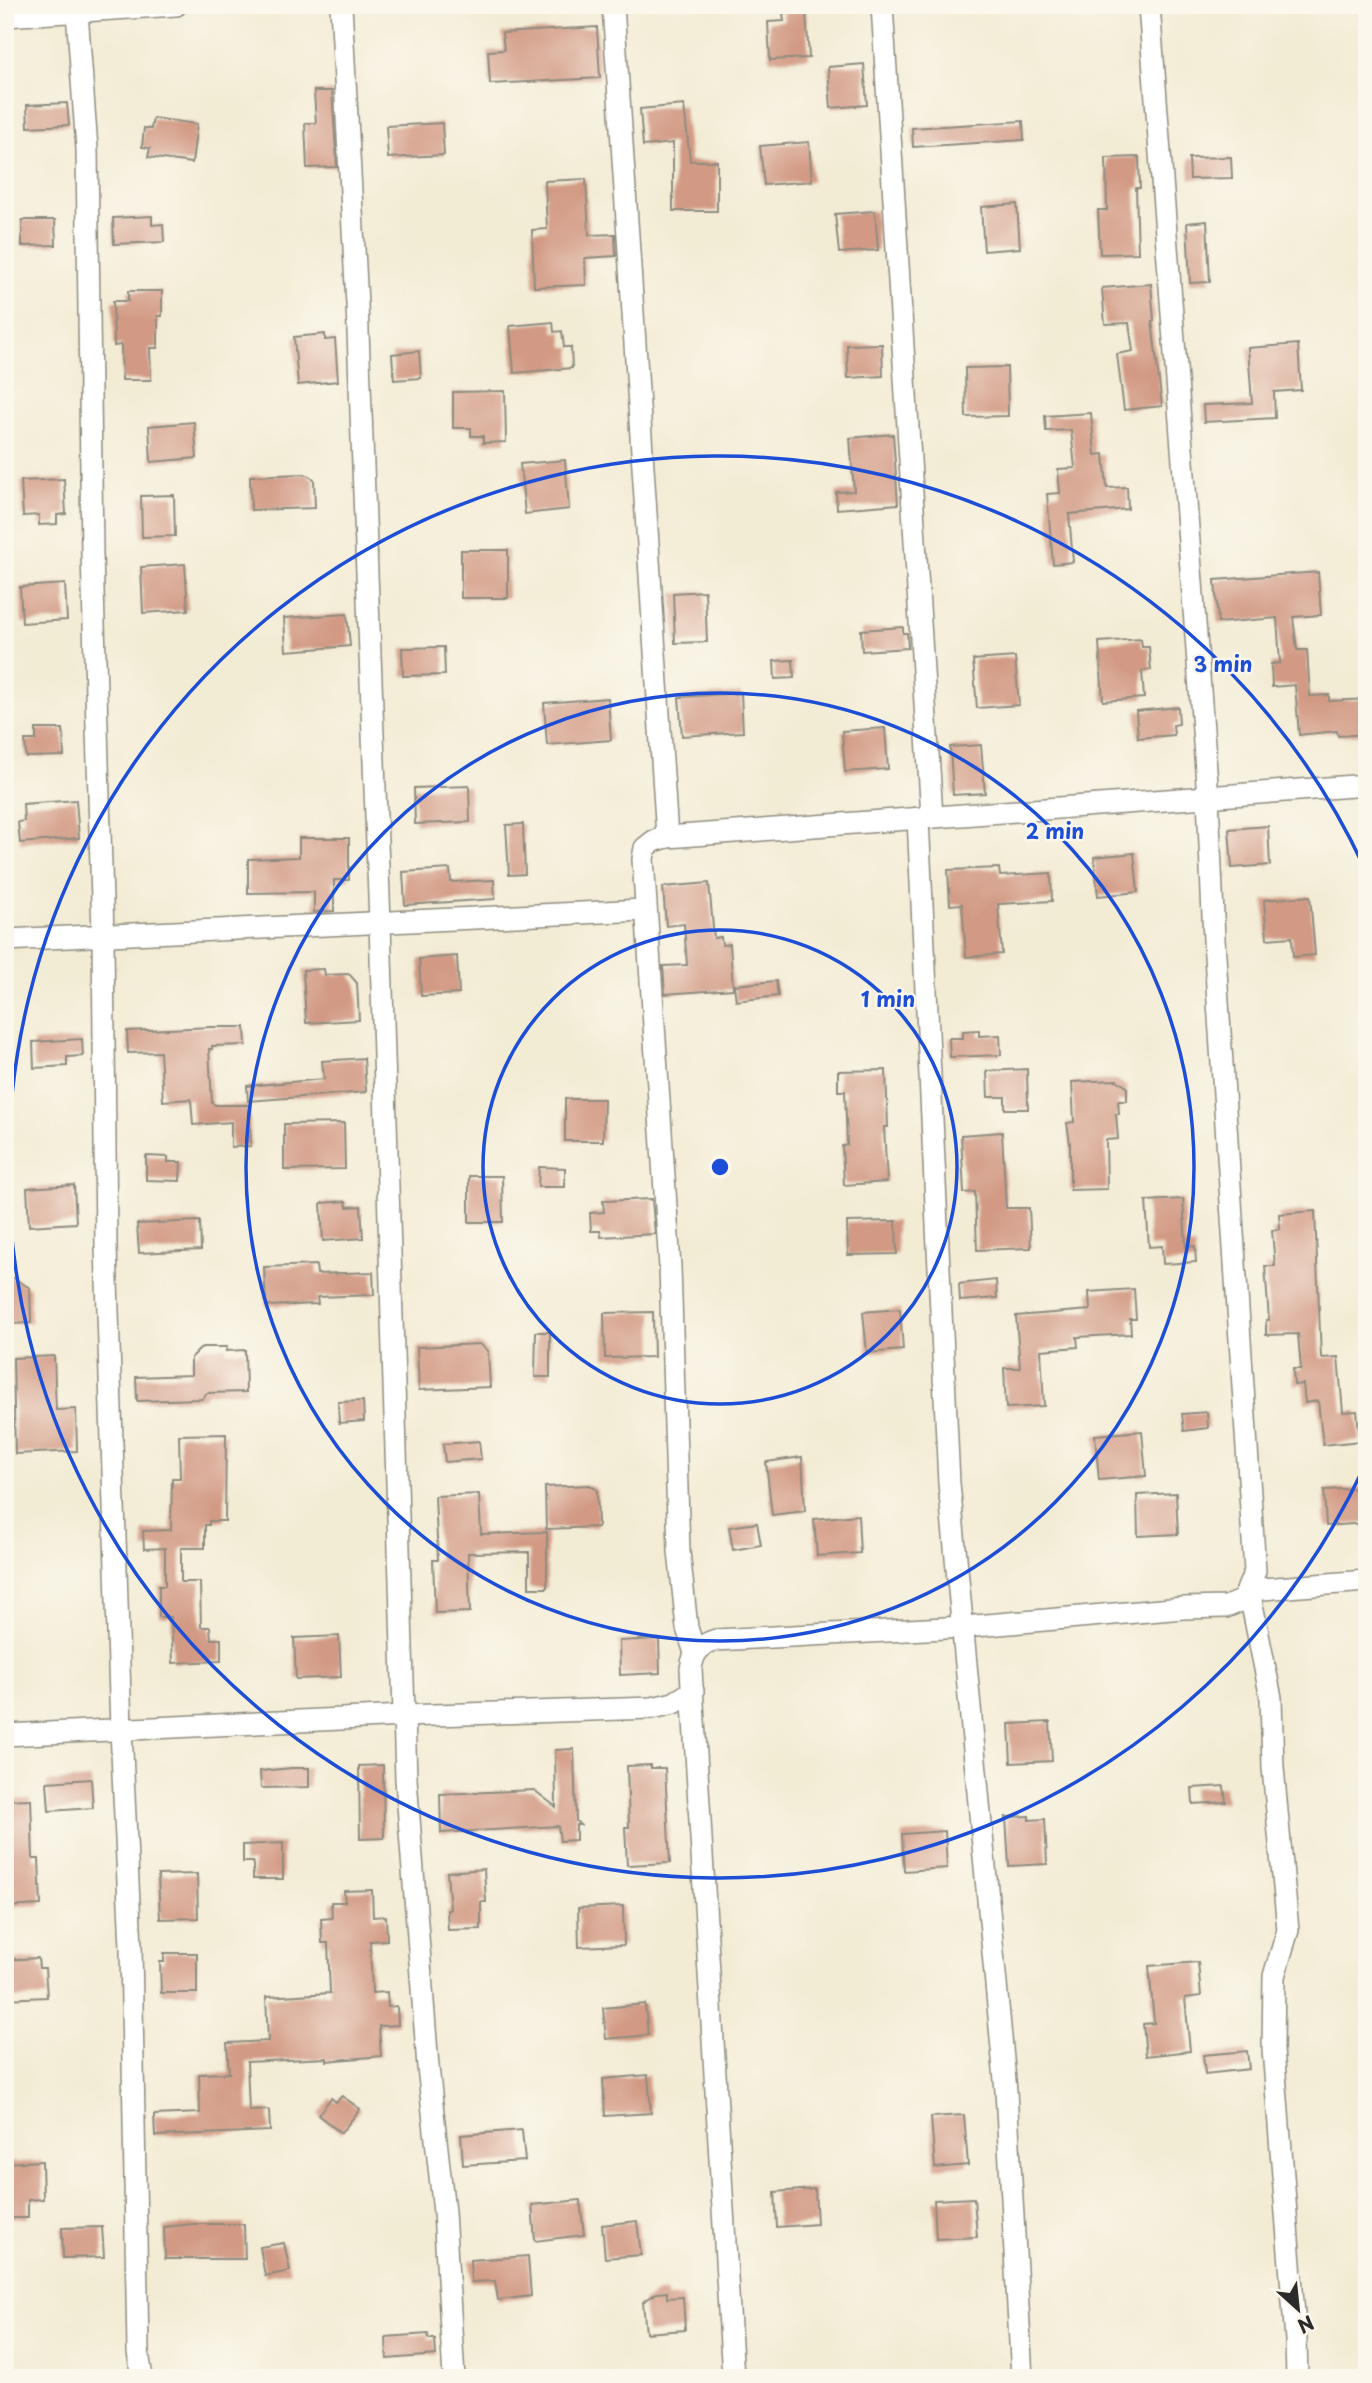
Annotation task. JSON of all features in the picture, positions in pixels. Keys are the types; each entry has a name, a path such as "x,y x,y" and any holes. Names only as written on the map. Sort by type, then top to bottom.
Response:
{"street":[{"path":"5,16 176,5"},
{"path":"341,5 357,304 380,923 406,1779 428,2067 444,2212 454,2378"},
{"path":"613,5 667,837"},
{"path":"882,5 925,818 949,1483 1006,2091 1022,2378"},
{"path":"733,2378 692,1691 691,1669 695,1653 703,1644 716,1640 964,1627 1183,1608 1226,1607 1243,1600 1255,1571 1214,940 1208,797 1149,5"},
{"path":"77,12 86,149 92,554 103,935 106,1247 121,1730 131,1947 138,2352 142,2378"},
{"path":"695,1653 687,1628 679,1551 670,1267 645,910 645,848 654,841 667,837 1367,785"},
{"path":"5,940 645,910"},
{"path":"1249,1590 1367,1581"},
{"path":"1249,1590 1270,1698 1273,1768 1288,1930 1274,1976 1272,2049 1297,2378"},
{"path":"5,1735 404,1716 652,1708 674,1703 692,1691"}],"building":[{"path":"806,11 809,58 770,60 768,22 784,21 783,13"},
{"path":"597,27 600,78 490,84 488,51 504,50 502,33"},
{"path":"864,64 867,105 831,108 828,67"},
{"path":"314,91 332,91 337,167 307,168 305,123 316,123"},
{"path":"67,103 69,125 28,127 27,105"},
{"path":"684,105 690,161 717,161 717,211 673,211 673,143 643,146 640,109"},
{"path":"153,118 197,124 192,163 148,157 150,148 142,147 144,128 151,129"},
{"path":"1023,121 1024,140 913,147 912,128"},
{"path":"442,123 444,155 388,158 386,126"},
{"path":"809,142 812,181 764,185 760,146"},
{"path":"1139,157 1140,188 1136,188 1138,253 1100,254 1098,210 1107,210 1106,158"},
{"path":"1231,157 1232,178 1190,179 1189,158"},
{"path":"586,179 589,235 615,234 616,256 585,258 586,285 534,287 532,230 547,229 545,181"},
{"path":"1017,204 1020,248 984,251 981,207"},
{"path":"875,211 878,250 839,253 835,214"},
{"path":"152,216 152,225 163,224 164,242 114,244 113,218"},
{"path":"22,220 55,220 56,245 22,246"},
{"path":"1207,221 1210,282 1190,283 1187,223"},
{"path":"1151,284 1152,321 1162,406 1124,410 1117,354 1133,351 1129,323 1105,324 1102,288"},
{"path":"128,291 162,291 162,316 158,316 158,348 150,348 151,380 122,380 121,345 114,346 113,301 128,301"},
{"path":"553,322 554,332 562,331 564,347 571,347 572,368 514,373 510,326"},
{"path":"325,334 325,340 335,339 338,381 298,385 294,337"},
{"path":"882,344 883,376 848,378 847,345"},
{"path":"1298,344 1301,390 1274,392 1275,418 1204,422 1203,405 1252,403 1248,348"},
{"path":"419,351 421,378 394,380 392,354"},
{"path":"1007,367 1008,416 966,417 965,368"},
{"path":"505,391 506,442 483,443 483,436 471,436 471,428 453,428 453,392"},
{"path":"1091,413 1095,455 1104,454 1107,488 1127,487 1128,509 1069,514 1073,562 1053,564 1047,494 1060,493 1058,469 1075,468 1071,430 1046,431 1045,416"},
{"path":"194,422 197,458 151,462 149,426"},
{"path":"893,434 898,504 837,509 836,492 854,491 850,438"},
{"path":"565,460 569,509 525,514 520,464"},
{"path":"305,474 314,479 315,508 251,510 250,476"},
{"path":"64,479 66,514 57,515 57,524 39,525 39,515 23,516 21,481"},
{"path":"174,495 175,536 142,537 141,496"},
{"path":"461,550 508,550 508,598 461,598"},
{"path":"185,564 188,610 143,613 141,567"},
{"path":"1318,572 1321,615 1293,617 1297,650 1307,650 1310,696 1329,695 1329,701 1367,699 1367,734 1338,736 1337,731 1299,735 1295,685 1272,687 1271,664 1280,663 1277,618 1218,623 1215,580"},
{"path":"65,584 67,620 22,623 20,587"},
{"path":"705,591 707,642 675,643 673,593"},
{"path":"347,614 350,646 286,651 284,618"},
{"path":"903,627 903,633 907,633 908,648 862,651 861,630"},
{"path":"1141,639 1142,647 1149,647 1151,670 1142,671 1144,698 1103,701 1099,642"},
{"path":"444,647 445,675 403,676 402,648"},
{"path":"1015,657 1019,705 977,708 973,660"},
{"path":"793,660 794,678 775,679 774,661"},
{"path":"741,693 743,732 682,736 679,697"},
{"path":"608,698 611,740 547,745 544,703"},
{"path":"1178,707 1179,724 1173,725 1174,735 1138,738 1136,711"},
{"path":"885,728 888,769 845,772 842,731"},
{"path":"36,729 63,729 64,756 26,757 25,740 36,740"},
{"path":"981,745 985,793 953,795 950,747"},
{"path":"469,786 470,822 415,824 414,788"},
{"path":"76,800 79,838 20,843 18,822 24,821 23,804"},
{"path":"523,824 525,874 509,875 506,825"},
{"path":"1268,826 1270,865 1232,868 1229,829"},
{"path":"299,838 349,838 349,880 334,880 334,911 314,912 314,892 248,893 248,859 299,857"},
{"path":"1134,853 1138,892 1098,896 1094,857"},
{"path":"999,868 1000,876 1051,873 1052,901 998,904 1002,954 966,957 962,904 950,905 948,870"},
{"path":"450,869 451,882 494,880 495,899 405,905 403,872"},
{"path":"709,883 714,938 721,937 722,945 730,944 733,989 665,994 663,966 687,965 684,924 666,926 663,887"},
{"path":"1310,896 1315,955 1293,957 1292,937 1267,939 1264,900"},
{"path":"457,956 459,994 421,996 419,959"},
{"path":"324,969 325,975 349,974 357,983 359,1020 306,1023 303,970"},
{"path":"776,981 778,996 736,1001 734,985"},
{"path":"245,1027 246,1045 212,1046 212,1049 209,1049 212,1103 249,1105 251,1146 231,1147 231,1122 193,1125 191,1099 163,1101 160,1052 128,1053 127,1031"},
{"path":"979,1030 979,1036 1000,1035 1001,1055 950,1057 949,1038 963,1038 963,1031"},
{"path":"82,1039 83,1056 67,1057 67,1066 34,1068 33,1042"},
{"path":"364,1058 366,1092 248,1101 247,1086 324,1079 322,1061"},
{"path":"1027,1069 1028,1109 1005,1109 1005,1097 988,1097 987,1071"},
{"path":"886,1070 888,1127 884,1127 887,1182 844,1185 842,1146 847,1145 845,1091 838,1091 838,1071"},
{"path":"1117,1080 1127,1087 1127,1101 1118,1101 1118,1139 1106,1140 1107,1189 1070,1190 1070,1143 1067,1123 1074,1122 1072,1082"},
{"path":"565,1099 604,1099 603,1141 565,1141"},
{"path":"344,1123 345,1169 284,1170 284,1124"},
{"path":"1002,1132 1006,1208 1029,1208 1031,1248 977,1250 975,1192 964,1193 961,1135"},
{"path":"146,1156 168,1157 168,1162 181,1162 180,1181 146,1180"},
{"path":"539,1167 565,1168 565,1187 538,1187"},
{"path":"469,1176 502,1176 503,1222 469,1222"},
{"path":"74,1185 76,1223 29,1226 27,1188"},
{"path":"652,1199 655,1234 601,1237 600,1231 591,1231 590,1213 604,1212 603,1201"},
{"path":"1183,1199 1186,1247 1195,1246 1196,1262 1163,1264 1162,1246 1149,1247 1146,1201"},
{"path":"346,1201 347,1207 361,1206 363,1238 323,1241 321,1203"},
{"path":"1315,1211 1321,1358 1338,1357 1343,1412 1357,1411 1360,1441 1323,1445 1318,1401 1305,1403 1303,1384 1294,1385 1293,1369 1301,1369 1298,1334 1266,1335 1266,1320 1269,1320 1265,1266 1275,1266 1272,1230 1280,1229 1279,1214"},
{"path":"200,1221 201,1250 139,1253 137,1224"},
{"path":"896,1221 897,1254 848,1255 847,1222"},
{"path":"316,1265 317,1274 373,1272 374,1295 317,1297 318,1304 266,1306 264,1267"},
{"path":"5,1273 30,1288 31,1323 5,1324"},
{"path":"996,1280 997,1298 960,1301 959,1284"},
{"path":"1134,1289 1136,1319 1130,1319 1131,1334 1077,1337 1078,1347 1041,1350 1044,1406 1006,1408 1004,1368 1020,1368 1016,1316 1090,1310 1089,1292"},
{"path":"900,1309 903,1350 867,1353 863,1312"},
{"path":"653,1312 654,1357 605,1358 604,1313"},
{"path":"536,1332 550,1332 550,1377 535,1377"},
{"path":"480,1344 488,1351 490,1387 419,1390 417,1347"},
{"path":"202,1347 227,1347 226,1351 245,1350 246,1392 207,1393 202,1399 137,1401 136,1377 191,1375 191,1358"},
{"path":"54,1356 56,1410 76,1409 77,1451 15,1454 13,1358"},
{"path":"363,1401 364,1421 339,1423 338,1402"},
{"path":"1207,1412 1208,1428 1184,1431 1182,1414"},
{"path":"1142,1431 1146,1476 1099,1480 1095,1435"},
{"path":"226,1434 225,1521 209,1521 209,1525 205,1525 205,1548 181,1548 181,1582 200,1582 201,1627 210,1627 211,1639 221,1639 221,1661 173,1663 171,1617 159,1617 159,1586 165,1586 165,1548 144,1549 143,1531 171,1530 172,1478 180,1478 179,1435"},
{"path":"479,1441 481,1459 445,1462 443,1444"},
{"path":"802,1457 805,1511 772,1515 766,1462"},
{"path":"590,1485 597,1490 598,1527 546,1529 545,1487"},
{"path":"1363,1488 1366,1523 1326,1526 1324,1490"},
{"path":"1176,1493 1178,1534 1138,1536 1137,1495"},
{"path":"479,1494 481,1534 547,1532 547,1588 529,1588 529,1552 468,1553 470,1612 435,1613 433,1560 438,1560 435,1496"},
{"path":"858,1515 860,1553 817,1556 814,1519"},
{"path":"757,1523 761,1545 733,1550 729,1527"},
{"path":"339,1636 341,1677 296,1679 294,1638"},
{"path":"659,1639 660,1673 620,1675 619,1641"},
{"path":"1050,1722 1052,1761 1011,1763 1009,1724"},
{"path":"574,1749 576,1821 580,1825 576,1825 576,1840 560,1841 558,1826 441,1833 440,1794 534,1790 556,1807 555,1750"},
{"path":"383,1765 384,1838 360,1839 359,1766"},
{"path":"651,1765 651,1768 665,1768 670,1863 627,1865 627,1766"},
{"path":"309,1768 309,1787 261,1788 260,1771"},
{"path":"91,1779 93,1808 49,1811 47,1782"},
{"path":"1224,1786 1226,1802 1193,1804 1192,1788"},
{"path":"31,1799 33,1859 39,1859 41,1905 5,1907 5,1800"},
{"path":"1029,1816 1029,1820 1045,1819 1047,1864 1009,1866 1006,1817"},
{"path":"945,1831 947,1868 904,1871 902,1834"},
{"path":"283,1843 283,1879 253,1879 253,1862 243,1862 243,1845"},
{"path":"484,1869 486,1902 481,1902 481,1929 448,1930 447,1910 450,1910 447,1872"},
{"path":"197,1874 198,1918 160,1919 158,1875"},
{"path":"372,1890 373,1917 386,1916 387,1940 370,1941 372,1993 387,1992 388,2007 397,2006 398,2025 379,2026 381,2056 327,2061 327,2058 247,2062 249,2111 269,2110 270,2131 155,2136 154,2115 200,2113 199,2074 229,2073 227,2043 268,2041 266,1997 330,1993 328,1943 322,1943 321,1919 332,1918 331,1902 345,1902 344,1891"},
{"path":"623,1906 624,1945 579,1947 578,1908"},
{"path":"164,1953 197,1953 197,1993 161,1993 160,1962 164,1962"},
{"path":"38,1958 39,1968 45,1968 47,1997 5,1999 5,1960"},
{"path":"1198,1962 1201,1996 1185,1998 1190,2051 1146,2056 1143,2024 1154,2023 1149,1966"},
{"path":"645,2004 648,2035 606,2039 603,2008"},
{"path":"1247,2051 1249,2069 1205,2074 1203,2055"},
{"path":"648,2075 651,2113 605,2116 603,2079"},
{"path":"342,2096 360,2109 341,2133 318,2115 331,2098 336,2102"},
{"path":"964,2115 968,2165 935,2168 931,2117"},
{"path":"522,2130 525,2161 463,2165 461,2135"},
{"path":"42,2161 43,2199 28,2200 28,2218 5,2218 5,2163"},
{"path":"815,2189 817,2224 777,2227 775,2192"},
{"path":"974,2198 977,2237 936,2239 934,2200"},
{"path":"580,2200 584,2235 535,2241 532,2205"},
{"path":"637,2221 641,2255 605,2258 602,2225"},
{"path":"244,2224 245,2259 165,2259 164,2227"},
{"path":"102,2227 104,2257 63,2258 62,2228"},
{"path":"284,2243 290,2271 265,2276 260,2247"},
{"path":"528,2256 531,2296 498,2300 495,2281 471,2282 470,2260"},
{"path":"667,2292 667,2298 683,2297 685,2330 646,2333 643,2302 657,2293"},
{"path":"428,2334 429,2339 435,2339 436,2355 387,2359 386,2337"}]}
